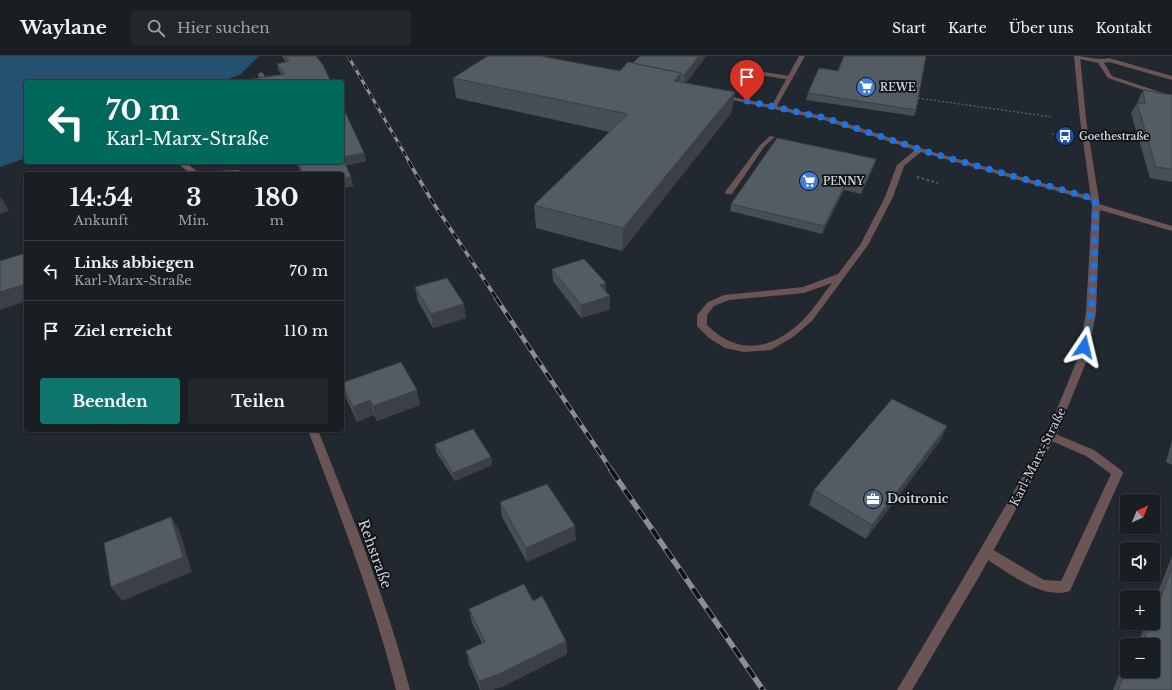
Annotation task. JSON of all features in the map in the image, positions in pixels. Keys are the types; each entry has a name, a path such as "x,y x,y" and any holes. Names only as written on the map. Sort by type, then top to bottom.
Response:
{"street":[{"path":"774,107 802,56"},
{"path":"1077,57 1100,62 1109,60 1172,78"},
{"name":"Karl-Marx-Straße","path":"904,690 986,552 1052,436 1082,360 1091,313 1095,203 1083,119 1077,57"},
{"path":"1100,62 1103,65 1106,74 1110,77 1161,94"},
{"path":"751,72 790,78"},
{"path":"261,74 262,80"},
{"path":"714,95 825,118 1095,203 1172,229"},
{"path":"729,192 762,146 772,137"},
{"path":"841,276 804,290 727,297 711,304 702,315 702,326 712,336 728,346 744,349 768,348 790,335 809,319 841,276 867,239 889,197 901,166 920,149"},
{"path":"186,164 185,166 193,172"},
{"name":"Rehstraße","path":"314,432 371,584 396,659 403,690"},
{"path":"986,552 1042,586 1065,586 1117,473 1090,453 1052,436"}],"path":[{"path":"918,98 1052,117"},
{"path":"1052,134 1065,136"}],"water":[{"path":"0,56 259,56 241,74 225,80 24,80 24,159 0,167"}],"building":[{"path":"285,56 316,56 323,65 330,80 252,80 285,74 277,64 289,61"},
{"path":"488,56 540,56 620,71 628,62 681,73 674,81 735,92 623,228 534,205 628,114 453,78"},
{"path":"640,56 699,56 684,75 680,74 681,73 633,63"},
{"name":"REWE","path":"844,56 926,56 916,110 808,93 819,68 838,71"},
{"path":"1143,90 1172,95 1172,169 1156,167 1137,103 1145,104"},
{"path":"344,109 364,153 344,157"},
{"name":"PENNY","path":"777,138 876,159 863,187 846,183 824,226 731,204"},
{"path":"344,161 351,177 344,179 344,172 302,172 299,164 344,164"},
{"path":"24,254 24,285 0,292 0,261"},
{"path":"584,259 606,283 600,285 610,296 581,305 552,269"},
{"path":"447,278 464,304 431,314 415,287"},
{"path":"401,362 417,390 373,406 370,400 353,407 344,387 344,382"},
{"path":"892,399 947,426 872,525 814,490"},
{"path":"473,429 491,457 453,473 435,444"},
{"path":"547,484 575,526 526,548 500,502"},
{"path":"171,517 183,557 111,587 104,543"},
{"path":"1172,568 1172,690 1118,690 1123,678 1160,678 1160,638 1145,638 1148,630 1160,630 1160,599"},
{"path":"524,584 533,601 542,596 566,641 499,674 479,681 466,651 485,642 469,609"}],"railway":[{"path":"348,56 410,163"},
{"path":"409,162 432,201 497,299"},
{"path":"496,298 612,471"},
{"path":"611,470 763,690"}],"place":[{"name":"REWE","path":"866,87"},
{"name":"Goethestraße","path":"1065,136"},
{"name":"PENNY","path":"809,181"},
{"name":"Doitronic","path":"873,499"}],"route":[{"path":"747,101 825,118 931,153 1042,186 1095,199 1095,250 1091,313 1084,347"}]}
